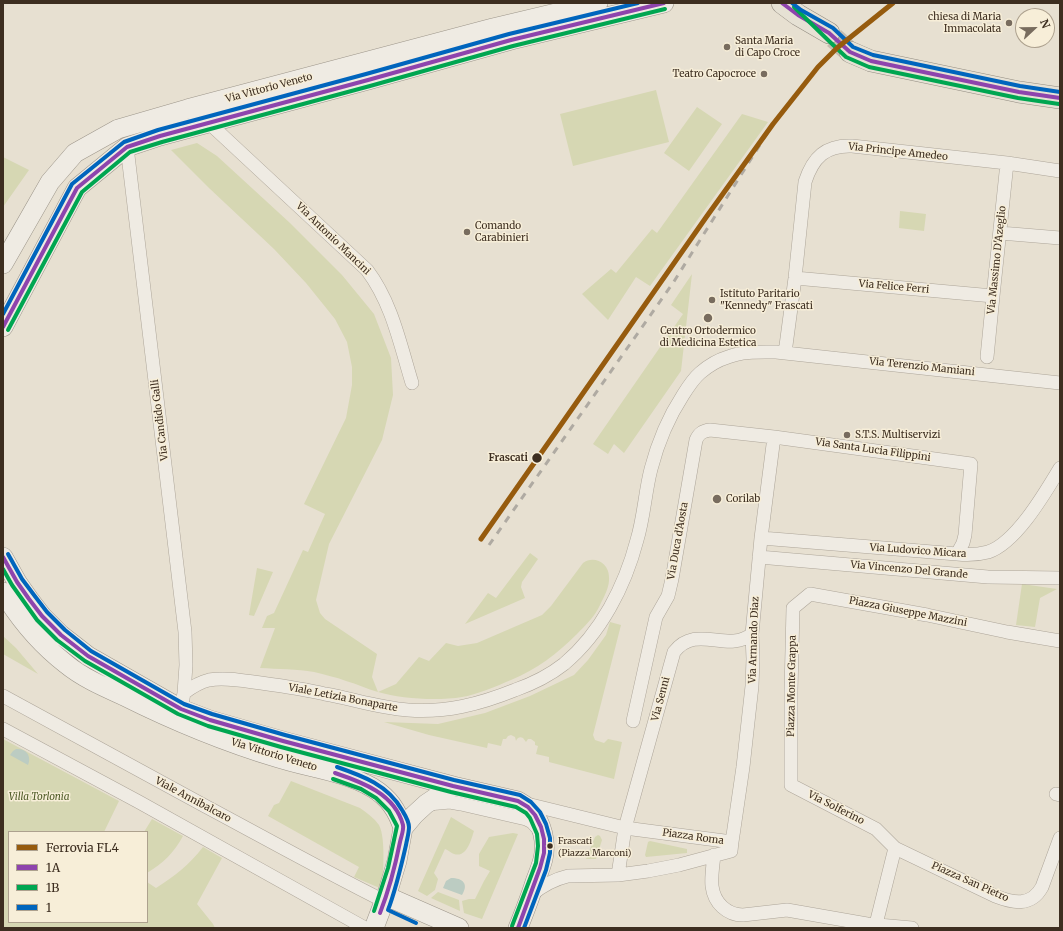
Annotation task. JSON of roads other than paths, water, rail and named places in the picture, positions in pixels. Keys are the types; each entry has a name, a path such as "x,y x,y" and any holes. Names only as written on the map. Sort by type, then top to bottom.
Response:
{"main road":[{"name":"Via Vittorio Veneto","path":"3,264 53,179 75,153 118,129 202,105 493,28 598,3"},
{"name":"Via Vittorio Veneto","path":"3,327 77,188 128,147 160,136 511,40 664,3"},
{"path":"782,3 798,15 832,35 798,3"},
{"path":"850,52 871,61 1019,92 1060,98"},
{"name":"Via Vittorio Veneto","path":"3,557 17,582 29,599 42,616 61,635 88,656 197,716 283,741 453,786 518,801"},
{"name":"Via Vittorio Veneto","path":"3,592 15,611 48,649 67,665 93,681 180,707 213,736 264,754 304,766 330,771 360,782 372,788 388,800 401,820 403,828"},
{"path":"374,928 397,861 403,828 426,804 453,786"},
{"path":"518,801 530,809 539,823 543,836 544,850 543,859 518,928"},
{"path":"385,899 459,928"}],"street":[{"name":"Via Antonio Mancini","path":"209,123 367,270 379,287 389,308 412,383"},
{"name":"Via Principe Amedeo","path":"785,352 795,278 805,182 812,165 823,153 838,147 852,146 1008,163 1060,171"},
{"name":"Via Candido Galli","path":"128,147 185,632 186,665 180,707"},
{"name":"Via Massimo D'Azeglio","path":"987,357 1008,163"},
{"path":"1000,233 1060,238"},
{"name":"Via Felice Ferri","path":"795,278 993,296"},
{"name":"Via Terenzio Mamiani","path":"657,447 677,404 691,383 706,368 724,358 738,354 756,352 785,352 1060,382"},
{"name":"Via Duca d'Aosta","path":"633,721 656,617 668,596 672,579 696,440 700,433 710,430 774,437"},
{"name":"Via Santa Lucia Filippini","path":"774,437 971,464 965,535 963,543 957,554"},
{"name":"Via Armando Diaz","path":"732,842 744,767 752,686 752,634 759,557 774,437"},
{"name":"Viale Letizia Bonaparte","path":"180,707 200,683 217,679 313,691 366,704 433,711 458,708 509,693 557,669 576,652 595,630 620,590 638,539 651,469 657,447"},
{"name":"Via Ludovico Micara","path":"761,538 968,555 981,554 1006,542 1036,505 1060,468"},
{"name":"Via Vincenzo Del Grande","path":"759,557 988,577 1060,578"},
{"name":"Piazza Giuseppe Mazzini","path":"810,594 1060,641"},
{"name":"Piazza Monte Grappa","path":"791,785 793,608 810,594"},
{"name":"Via Senni","path":"625,828 674,652 689,640 705,639 734,642 744,640 752,634"},
{"name":"Viale Annibalcaro","path":"3,696 350,885 385,899"},
{"path":"3,729 139,802 365,928"},
{"name":"Via Solferino","path":"791,785 880,832"},
{"path":"518,801 625,828 618,875"},
{"path":"426,804 450,802 526,819 536,826 543,836"},
{"name":"Piazza Roma","path":"531,895 563,877 618,875 659,870 731,851 732,842 625,828"},
{"name":"Piazza San Pietro","path":"880,832 895,848 1005,900 1016,902 1030,900 1036,896 1042,888 1060,838"},
{"path":"875,926 895,848"},
{"path":"714,855 712,882 714,894 724,910 730,913 743,915 787,910 875,926 912,928"}],"tunnel":[{"path":"834,38 850,52"}],"railway":[{"path":"489,545 673,283 773,124"}],"rail line":[{"name":"FL4","path":"481,539 773,124 818,67 837,48 893,3"}],"place":[{"name":"chiesa di Maria Immacolata","path":"1009,23"},
{"name":"Santa Maria di Capo Croce","path":"727,47"},
{"name":"Teatro Capocroce","path":"764,74"},
{"name":"Comando Carabinieri","path":"467,232"},
{"name":"Istituto Paritario \"Kennedy\" Frascati","path":"712,300"},
{"name":"Centro Ortodermico di Medicina Estetica","path":"708,318"},
{"name":"S.T.S. Multiservizi","path":"847,435"},
{"name":"Frascati","path":"537,458"},
{"name":"Corilab","path":"717,499"},
{"name":"Frascati (Piazza Marconi)","path":"550,846"}],"park label":[{"name":"Villa Torlonia","path":"39,797"}]}
